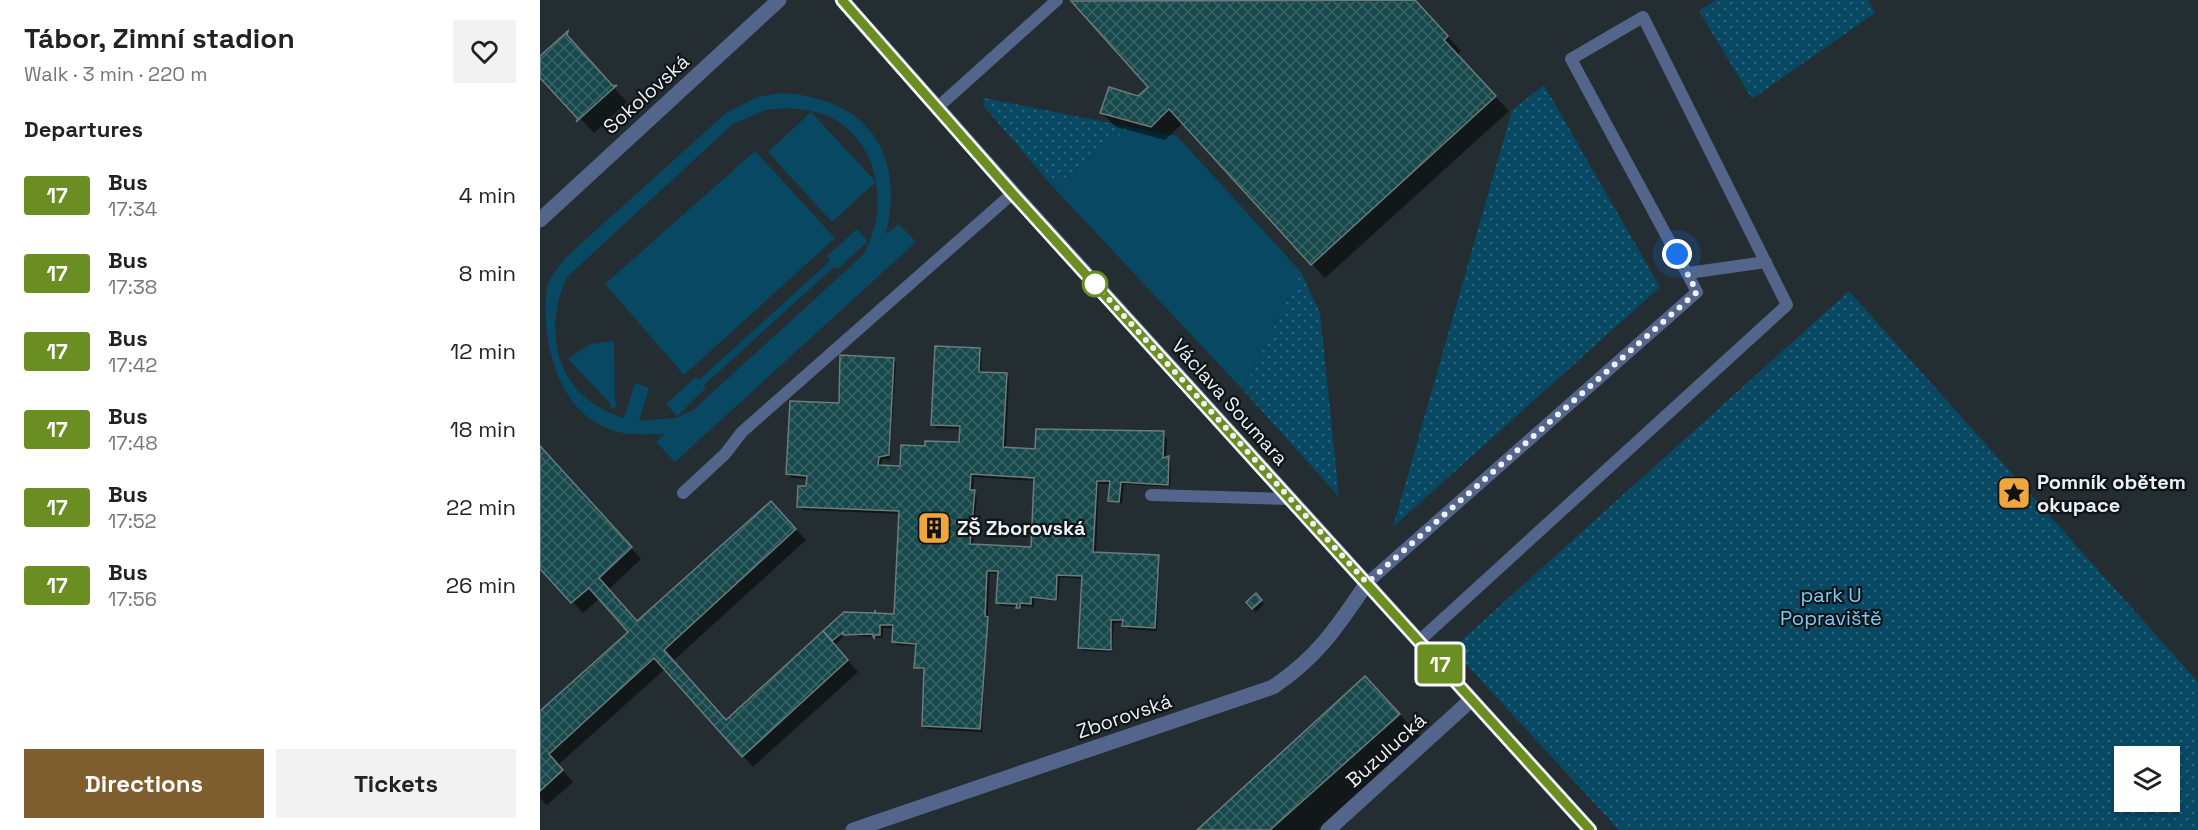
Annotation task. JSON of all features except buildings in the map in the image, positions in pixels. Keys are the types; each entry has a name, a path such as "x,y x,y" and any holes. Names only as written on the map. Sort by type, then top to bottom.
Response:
{"street":[{"name":"Sokolovská","path":"540,220 779,0"},
{"name":"Václava Soumara","path":"842,0 1012,193 1590,830"},
{"name":"Zborovská","path":"853,830 1273,687 1301,668 1323,646 1367,583"},
{"name":"Buzulucká","path":"1328,830 1472,700"}],"lane":[{"path":"938,107 1057,0"},
{"path":"1367,583 1697,292 1571,59 1643,17 1787,305 1419,641"},
{"path":"683,493 725,454 742,432 1012,193"},
{"path":"1688,273 1766,262"},
{"path":"1151,495 1290,499"}],"green space":[{"path":"1716,0 1868,0 1875,13 1752,99 1699,11"},
{"path":"1544,85 1660,287 1393,527 1512,110"},
{"path":"780,93 810,97 836,105 857,117 873,134 884,154 890,178 891,204 886,234 899,224 916,242 675,462 656,442 665,434 633,434 615,431 595,422 579,409 567,393 550,352 547,330 547,286 564,259 726,113 757,97","holes":["785,108 828,116 850,131 862,145 871,162 878,200 871,238 863,255 692,411 675,418 639,421 649,388 635,383 624,418 602,409 584,396 570,380 561,362 556,342 555,321 559,299 567,277 733,124 766,110"]},
{"path":"984,98 1130,127 1053,187 983,105"},
{"path":"811,112 876,182 832,222 768,152"},
{"path":"1130,127 1177,136 1301,272 1243,390 1053,187"},
{"path":"755,151 835,238 684,375 605,284"},
{"path":"857,229 868,241 838,269 835,266 704,385 706,388 677,416 666,404 696,377 699,380 830,261 827,256"},
{"path":"1301,272 1320,313 1339,497 1243,390"},
{"name":"park U Popraviště","path":"1849,291 2198,682 2198,830 1619,830 1452,649"},
{"path":"614,341 617,406 611,409 609,402 568,359 590,344"}],"bus line":[{"name":"17","path":"842,0 1012,193 1590,830"}],"place":[{"name":"Pomník obětem okupace","path":"2014,493"},
{"name":"ZŠ Zborovská","path":"934,528"}],"route":[{"path":"1095,284 1367,583 1697,292 1677,254"}]}
